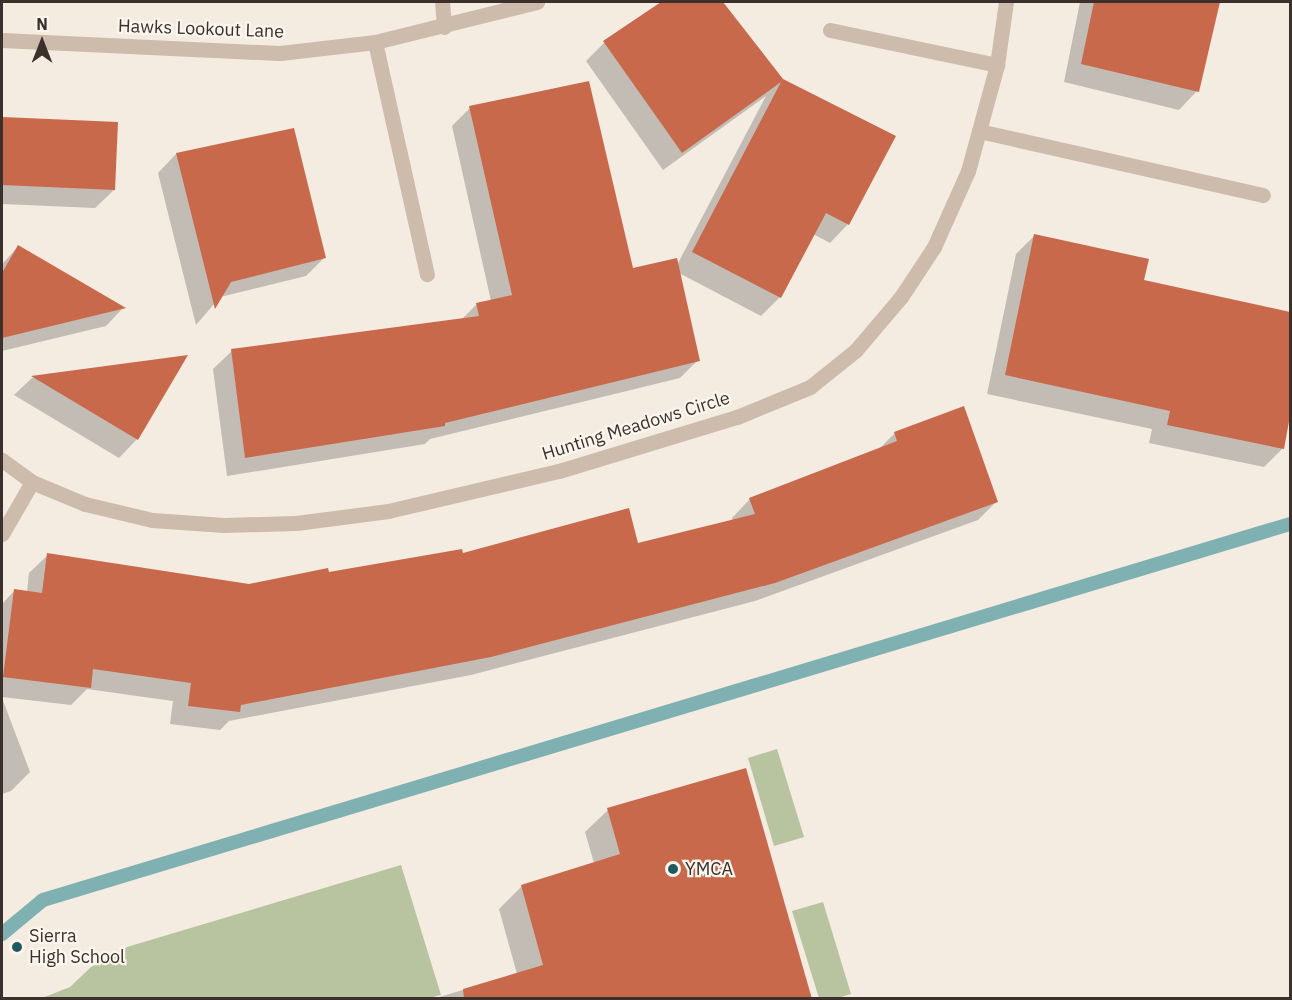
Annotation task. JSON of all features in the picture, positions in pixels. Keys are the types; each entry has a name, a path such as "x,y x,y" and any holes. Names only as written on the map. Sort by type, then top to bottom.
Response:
{"street":[{"path":"442,2 444,27"},
{"name":"Hawks Lookout Lane","path":"2,40 280,53 375,42 444,27 537,2"},
{"name":"Hunting Meadows Circle","path":"2,460 32,482 85,504 152,520 224,525 296,523 388,511 558,471 737,417 810,387 856,350 894,306 934,247 968,171 997,64 1006,2"},
{"path":"830,30 997,64"},
{"path":"375,42 427,273"},
{"path":"979,131 1263,195"},
{"path":"2,534 32,482"}],"green space":[{"path":"777,749 804,837 774,846 748,758"},
{"path":"401,865 441,995 429,998 42,998 70,987 91,967 127,947"},
{"path":"823,902 851,994 838,998 819,998 792,911"}],"building":[{"path":"661,2 723,2 783,79 896,136 849,225 826,213 781,298 692,252 781,82 682,153 603,41"},
{"path":"1094,2 1220,2 1199,92 1081,64"},
{"path":"589,81 633,268 677,258 700,361 445,423 445,426 245,458 231,349 479,316 476,303 512,295 469,106"},
{"path":"2,117 118,122 115,190 2,185"},
{"path":"294,128 326,258 231,282 215,309 176,153"},
{"path":"1034,234 1149,259 1144,280 1290,312 1290,416 1284,449 1167,425 1170,411 1005,375"},
{"path":"18,245 126,308 2,338 2,273"},
{"path":"188,355 138,440 31,376"},
{"path":"964,406 998,502 775,583 491,657 241,705 240,712 188,706 191,683 93,669 91,688 3,677 14,589 42,593 47,553 249,584 328,568 329,572 462,549 463,553 629,508 638,543 755,514 749,498 897,441 894,432"},
{"name":"YMCA","path":"746,768 812,999 464,999 463,989 543,965 521,885 620,854 607,808"}],"waterway":[{"path":"2,934 43,900 1290,524"}],"place":[{"name":"YMCA","path":"673,869"},
{"name":"Sierra High School","path":"17,947"}]}
